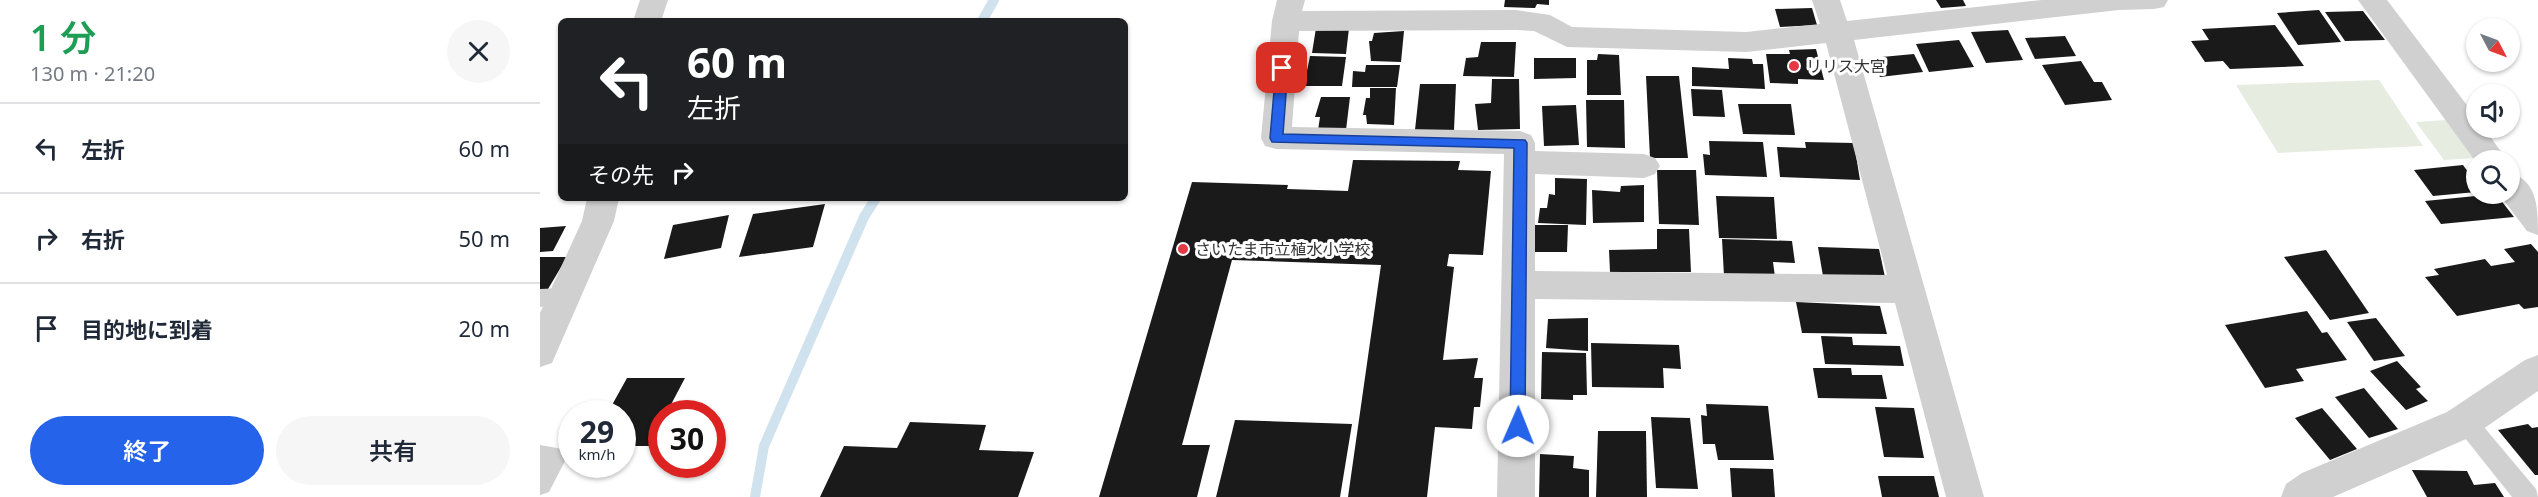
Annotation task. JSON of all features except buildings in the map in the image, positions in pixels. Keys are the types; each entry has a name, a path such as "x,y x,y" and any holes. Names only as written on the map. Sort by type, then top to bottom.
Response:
{"street":[{"path":"648,18 654,0"},
{"path":"1826,0 1965,497"},
{"path":"1516,497 1521,285 1520,143 1276,138 1288,10 1540,22 1567,37 1746,42 2119,1 2154,0"},
{"path":"2372,0 2484,150"},
{"path":"1520,162 1644,166"},
{"path":"2520,198 2538,222"},
{"path":"540,352 552,298 598,221 602,201"},
{"path":"1521,285 1906,289"},
{"path":"2300,497 2316,486 2384,459 2464,421 2538,371"}],"lane":[{"path":"2464,421 2527,497"},
{"path":"540,456 555,457 540,484"}],"shaded area":[{"path":"2379,80 2423,146 2278,153 2236,85"},
{"path":"2447,120 2469,150 2466,150 2466,159 2444,160 2416,122"}],"waterway":[{"path":"984,18 994,0"},
{"path":"755,497 764,446 864,217 874,201"}],"place":[{"name":"リリス大宮","path":"1794,66"},
{"name":"さいたま市立植水小学校","path":"1183,249"}],"route":[{"path":"1282,68 1276,138 1520,143 1521,285 1518,426"}]}
